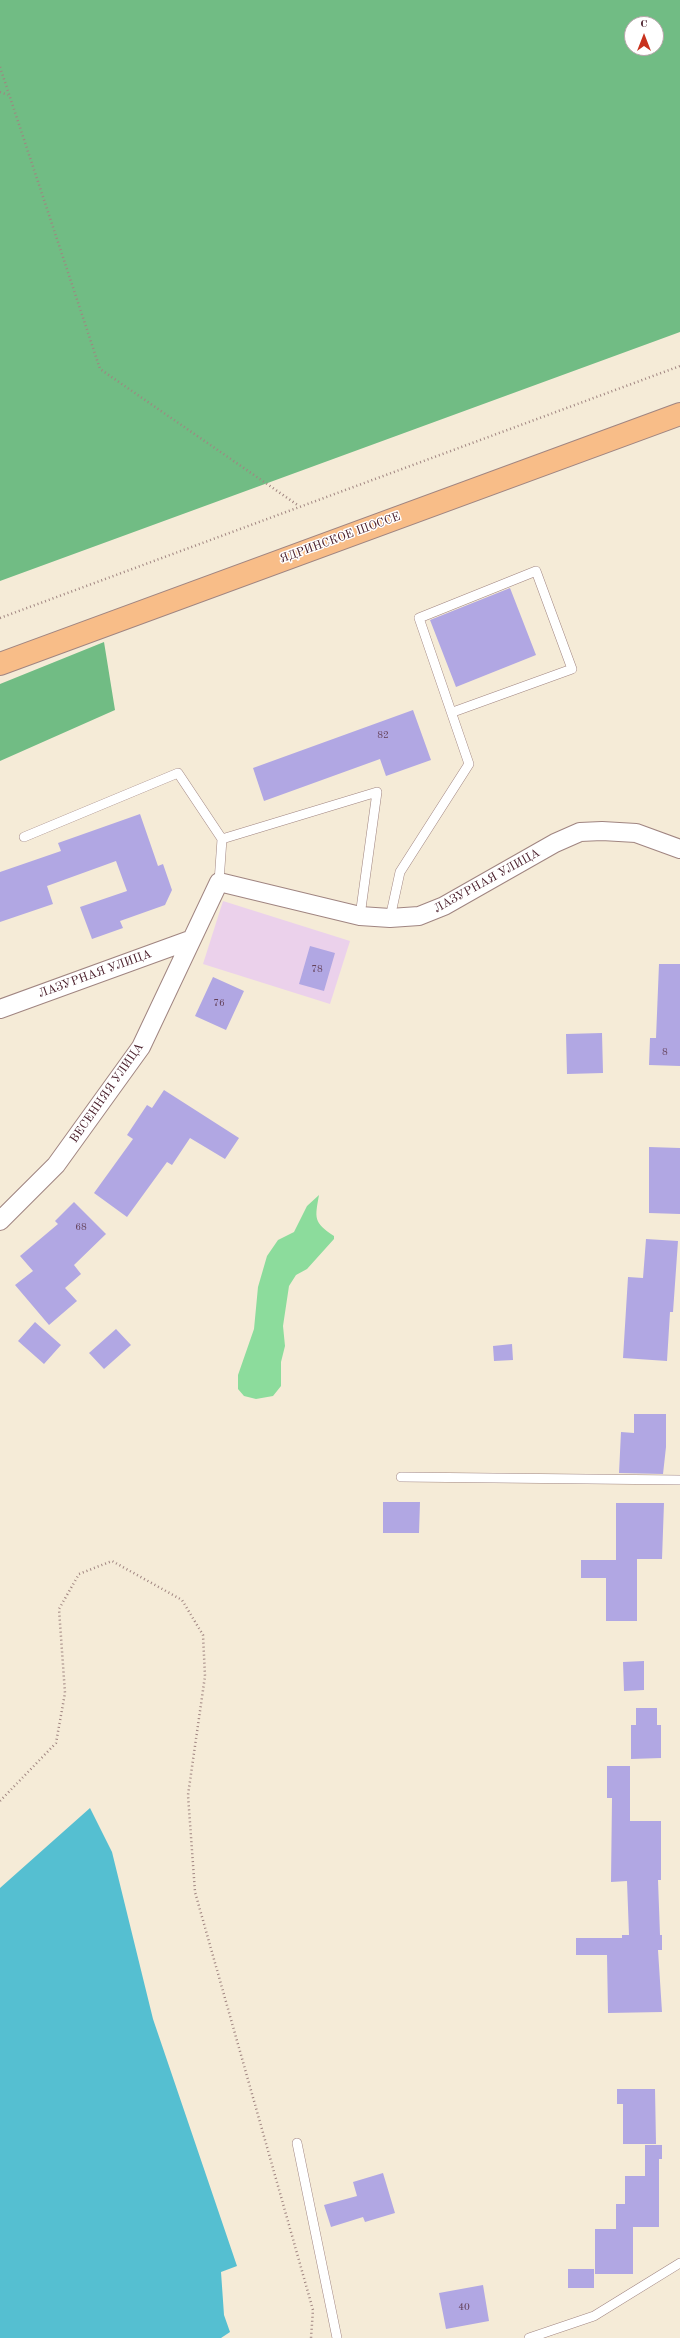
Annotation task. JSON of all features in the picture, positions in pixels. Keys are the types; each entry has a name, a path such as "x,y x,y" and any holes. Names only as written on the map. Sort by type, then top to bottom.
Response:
{"main road":[{"name":"ЯДРИНСКОЕ ШОССЕ","path":"0,664 680,414"}],"street":[{"name":"ЛАЗУРНАЯ УЛИЦА","path":"219,882 360,916 390,918 419,916 444,906 556,842 580,832 602,831 636,833 680,849"},
{"name":"ВЕСЕННЯЯ УЛИЦА","path":"0,1221 56,1165 141,1047 190,940 219,882"},
{"name":"ЛАЗУРНАЯ УЛИЦА","path":"0,1009 190,940"}],"lane":[{"path":"390,918 400,872 469,764 453,712 419,618 536,571 572,670 453,712"},
{"path":"24,838 178,773 222,839 219,882"},
{"path":"222,839 377,792 360,916"},
{"path":"401,1477 680,1480"},
{"path":"297,2143 337,2338"},
{"path":"528,2338 594,2316 680,2263"}],"path":[{"path":"0,67 100,369 300,506"},
{"path":"0,92 9,95"},
{"path":"0,618 680,366"},
{"path":"0,1801 56,1743 65,1693 59,1609 79,1574 112,1561 182,1600 203,1635 205,1676 188,1795 195,1892 313,2310 311,2338"}],"shaded area":[{"path":"223,901 350,941 330,1004 203,964"}],"green space":[{"path":"0,0 680,0 680,332 0,581"},
{"path":"104,642 115,710 0,761 0,684"},
{"path":"319,1195 316,1214 317,1219 322,1227 334,1236 334,1239 307,1269 296,1275 289,1286 283,1326 285,1346 281,1362 281,1386 273,1396 256,1399 244,1396 238,1389 238,1375 254,1329 258,1287 267,1256 278,1240 294,1232 307,1206"}],"water":[{"path":"90,1808 112,1852 153,2019 237,2266 221,2272 224,2315 230,2332 221,2338 0,2338 0,1888"}],"building":[{"path":"510,588 536,655 456,687 430,620"},
{"path":"413,710 431,760 386,776 380,759 264,801 253,768"},
{"path":"140,814 158,866 163,864 172,890 165,905 120,921 123,928 92,939 80,907 127,891 116,861 47,886 53,904 0,922 0,872 61,851 58,843"},
{"path":"310,946 335,953 324,991 299,984"},
{"path":"659,964 680,964 680,1066 649,1065 650,1038 656,1038"},
{"path":"213,977 244,991 226,1030 195,1016"},
{"path":"602,1033 603,1073 567,1074 566,1034"},
{"path":"164,1090 239,1138 225,1159 190,1138 172,1165 167,1162 127,1217 94,1193 133,1139 127,1135 147,1105 152,1108"},
{"path":"649,1147 680,1148 680,1214 649,1213"},
{"path":"74,1202 106,1234 74,1265 81,1274 65,1288 77,1301 49,1325 15,1285 33,1271 20,1256 58,1224 55,1221"},
{"path":"646,1239 678,1241 673,1312 670,1312 667,1361 623,1358 628,1277 643,1278"},
{"path":"35,1322 61,1345 44,1364 18,1341"},
{"path":"116,1329 131,1345 104,1369 89,1353"},
{"path":"512,1344 513,1360 494,1361 493,1346"},
{"path":"634,1414 666,1414 666,1447 663,1474 619,1473 621,1432 634,1433"},
{"path":"383,1502 420,1502 419,1533 383,1533"},
{"path":"616,1503 664,1503 662,1559 637,1559 637,1621 606,1621 606,1578 581,1578 581,1560 616,1560"},
{"path":"644,1661 644,1690 624,1691 623,1662"},
{"path":"636,1708 657,1708 657,1725 661,1725 661,1758 631,1759 631,1725 636,1725"},
{"path":"607,1766 630,1766 630,1821 661,1821 661,1880 658,1880 662,1950 658,1950 662,2012 608,2013 607,1955 576,1955 576,1938 622,1938 622,1935 629,1935 627,1881 611,1882 612,1798 607,1798"},
{"path":"617,2089 655,2089 656,2144 623,2144 623,2104 617,2104"},
{"path":"645,2145 662,2145 662,2159 659,2159 659,2227 633,2227 633,2274 595,2274 595,2229 616,2229 616,2204 625,2204 625,2176 645,2176"},
{"path":"383,2173 395,2213 365,2222 363,2217 331,2227 324,2205 357,2196 353,2182"},
{"path":"568,2269 594,2269 594,2288 568,2288"},
{"path":"483,2285 489,2321 446,2329 439,2293"}]}
